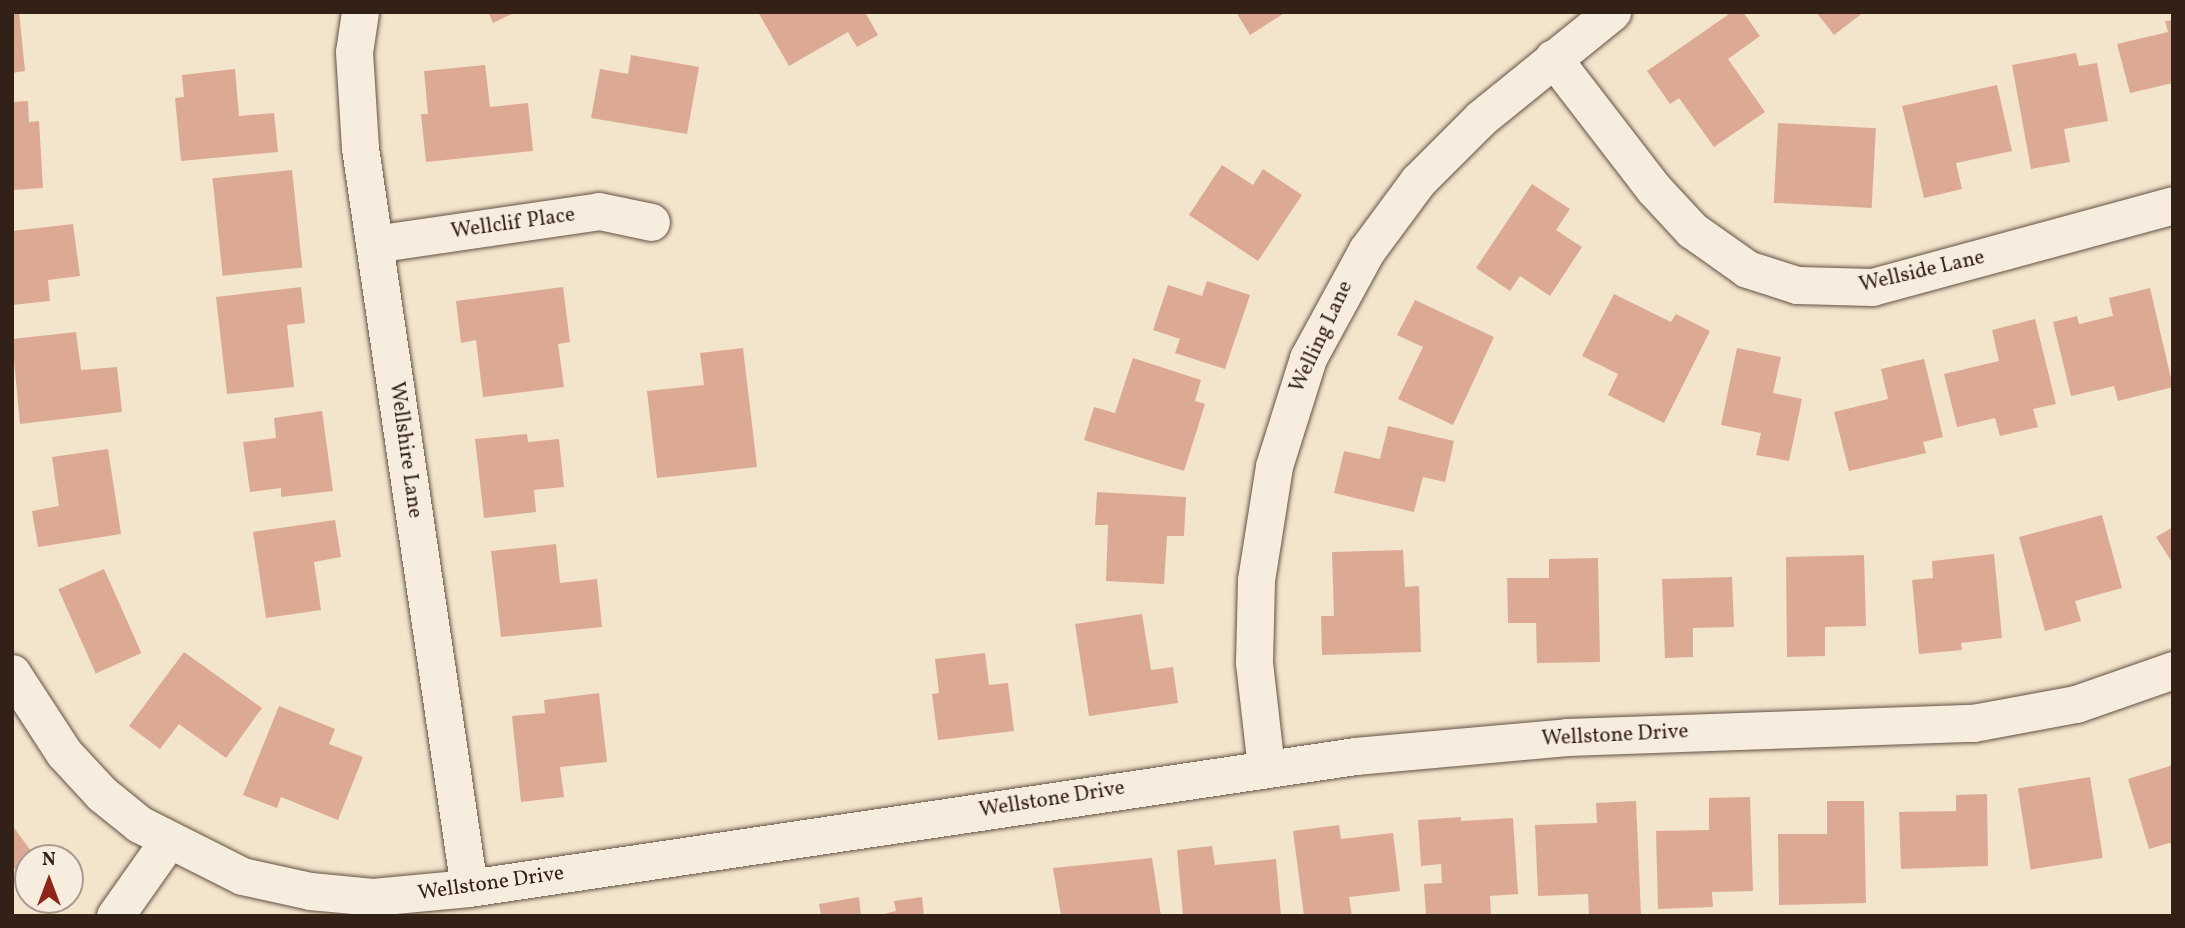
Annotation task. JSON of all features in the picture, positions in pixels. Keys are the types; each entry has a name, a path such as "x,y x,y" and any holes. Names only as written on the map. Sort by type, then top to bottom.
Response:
{"street":[{"name":"Wellshire Lane","path":"360,12 354,52 355,100 469,888"},
{"name":"Welling Lane","path":"1266,768 1254,662 1258,560 1274,466 1308,358 1351,275 1400,203 1481,117 1612,12"},
{"name":"Wellside Lane","path":"1553,58 1654,190 1692,230 1747,269 1797,285 1872,287 2173,205"},
{"name":"Wellclif Place","path":"374,244 599,211 651,222"},
{"name":"Wellstone Drive","path":"12,673 46,732 81,774 121,810 168,841 242,876 310,891 373,897 469,888 1266,768 1567,737 1973,723 2076,704 2173,670"},
{"path":"115,916 168,841"}],"building":[{"path":"12,12 19,12 25,71 12,73"},
{"path":"488,12 516,12 493,23"},
{"path":"758,12 865,12 878,35 857,47 848,32 789,66"},
{"path":"1236,12 1286,12 1250,35"},
{"path":"1732,12 1743,12 1760,36 1728,59 1765,112 1714,147 1679,98 1670,104 1647,71"},
{"path":"1816,12 1864,12 1834,35"},
{"path":"2173,20 2173,83 2130,93 2117,44 2168,32 2165,21"},
{"path":"2076,53 2079,66 2097,63 2108,121 2064,129 2070,162 2031,169 2012,65"},
{"path":"631,55 699,67 687,134 591,118 600,69 628,74"},
{"path":"485,65 490,107 528,103 533,151 426,162 421,114 428,114 424,71"},
{"path":"235,69 239,116 274,113 278,152 181,161 175,98 184,97 182,75"},
{"path":"1997,85 2012,151 1956,163 1962,189 1924,198 1902,106"},
{"path":"28,101 29,122 39,121 43,188 12,190 12,102"},
{"path":"1778,123 1876,128 1872,208 1774,203"},
{"path":"1222,165 1253,185 1263,169 1302,195 1258,261 1189,215"},
{"path":"292,170 302,267 223,276 212,178"},
{"path":"1532,184 1570,209 1556,230 1582,247 1550,296 1520,276 1510,291 1476,268"},
{"path":"73,224 80,276 48,280 50,301 12,305 12,231"},
{"path":"1207,281 1250,295 1225,369 1175,353 1180,339 1153,330 1168,285 1202,296"},
{"path":"301,287 305,323 287,325 294,387 227,394 216,297"},
{"path":"563,287 570,342 558,344 564,387 483,397 476,340 461,343 456,301"},
{"path":"2150,288 2173,387 2118,401 2114,386 2071,396 2053,322 2077,316 2079,324 2113,316 2109,298"},
{"path":"1614,294 1671,322 1676,314 1710,331 1664,423 1608,395 1618,374 1582,356"},
{"path":"1415,300 1494,337 1453,425 1398,399 1423,347 1397,335"},
{"path":"2035,319 2056,404 2033,409 2038,427 2000,436 1995,418 1957,427 1944,374 1999,361 1992,330"},
{"path":"76,332 81,370 117,367 122,412 20,424 12,339"},
{"path":"743,348 757,467 657,478 647,391 704,385 700,353"},
{"path":"1737,348 1781,357 1773,393 1802,399 1789,461 1756,455 1761,433 1721,425"},
{"path":"1133,358 1201,380 1195,401 1205,404 1184,471 1084,440 1094,407 1115,413"},
{"path":"1924,359 1943,437 1923,442 1926,453 1849,471 1834,412 1888,399 1881,369"},
{"path":"322,411 333,491 281,497 281,488 250,492 243,442 276,438 274,418"},
{"path":"1388,426 1454,441 1445,482 1423,477 1414,512 1334,493 1344,451 1380,459"},
{"path":"527,434 528,442 559,439 564,487 534,490 536,512 484,518 475,439"},
{"path":"108,449 121,534 38,547 32,511 59,506 52,457"},
{"path":"1097,492 1186,497 1184,536 1167,536 1164,584 1106,581 1108,525 1095,525"},
{"path":"2102,515 2122,588 2075,601 2081,621 2045,631 2019,537"},
{"path":"335,520 341,557 314,562 321,610 266,618 253,532"},
{"path":"2173,527 2173,564 2156,537"},
{"path":"556,544 560,583 597,579 602,627 501,637 491,551"},
{"path":"1403,550 1405,587 1419,586 1421,652 1322,655 1321,616 1334,616 1332,552"},
{"path":"1994,554 2002,638 1961,643 1962,650 1919,654 1912,580 1933,578 1932,561"},
{"path":"1864,555 1866,626 1825,627 1825,656 1787,657 1786,557"},
{"path":"1598,558 1600,662 1537,663 1536,623 1508,623 1507,578 1549,578 1549,559"},
{"path":"104,569 141,653 96,673 58,589"},
{"path":"1732,577 1734,627 1693,628 1693,657 1665,658 1662,579"},
{"path":"1142,614 1151,670 1173,667 1178,703 1089,716 1075,624"},
{"path":"184,652 262,708 226,758 179,724 160,749 129,726"},
{"path":"985,653 989,685 1008,683 1014,731 938,740 932,694 939,693 935,659"},
{"path":"599,693 607,762 560,767 564,797 521,802 512,716 545,713 544,700"},
{"path":"279,706 335,729 329,744 363,757 338,820 281,797 277,808 243,795"},
{"path":"2173,765 2173,842 2149,849 2128,779"},
{"path":"2090,777 2103,858 2031,869 2018,788"},
{"path":"1987,794 1988,866 1901,869 1899,812 1956,811 1956,795"},
{"path":"1750,797 1753,891 1712,892 1713,907 1658,909 1656,831 1709,830 1709,798"},
{"path":"1636,801 1641,916 1589,916 1588,894 1538,896 1535,825 1597,823 1596,803"},
{"path":"1827,801 1864,801 1866,903 1779,905 1778,834 1827,834"},
{"path":"1461,817 1461,821 1513,818 1518,894 1490,896 1491,916 1426,916 1424,884 1442,883 1441,864 1421,866 1418,820"},
{"path":"12,825 26,844 14,844 12,871"},
{"path":"1339,825 1341,839 1393,833 1400,891 1349,897 1352,916 1304,916 1293,831"},
{"path":"1212,846 1215,865 1276,859 1281,916 1183,916 1177,850"},
{"path":"1152,858 1161,916 1061,916 1053,868"},
{"path":"859,897 861,916 821,916 819,904"},
{"path":"922,897 924,916 875,916 896,911 894,901"}]}
